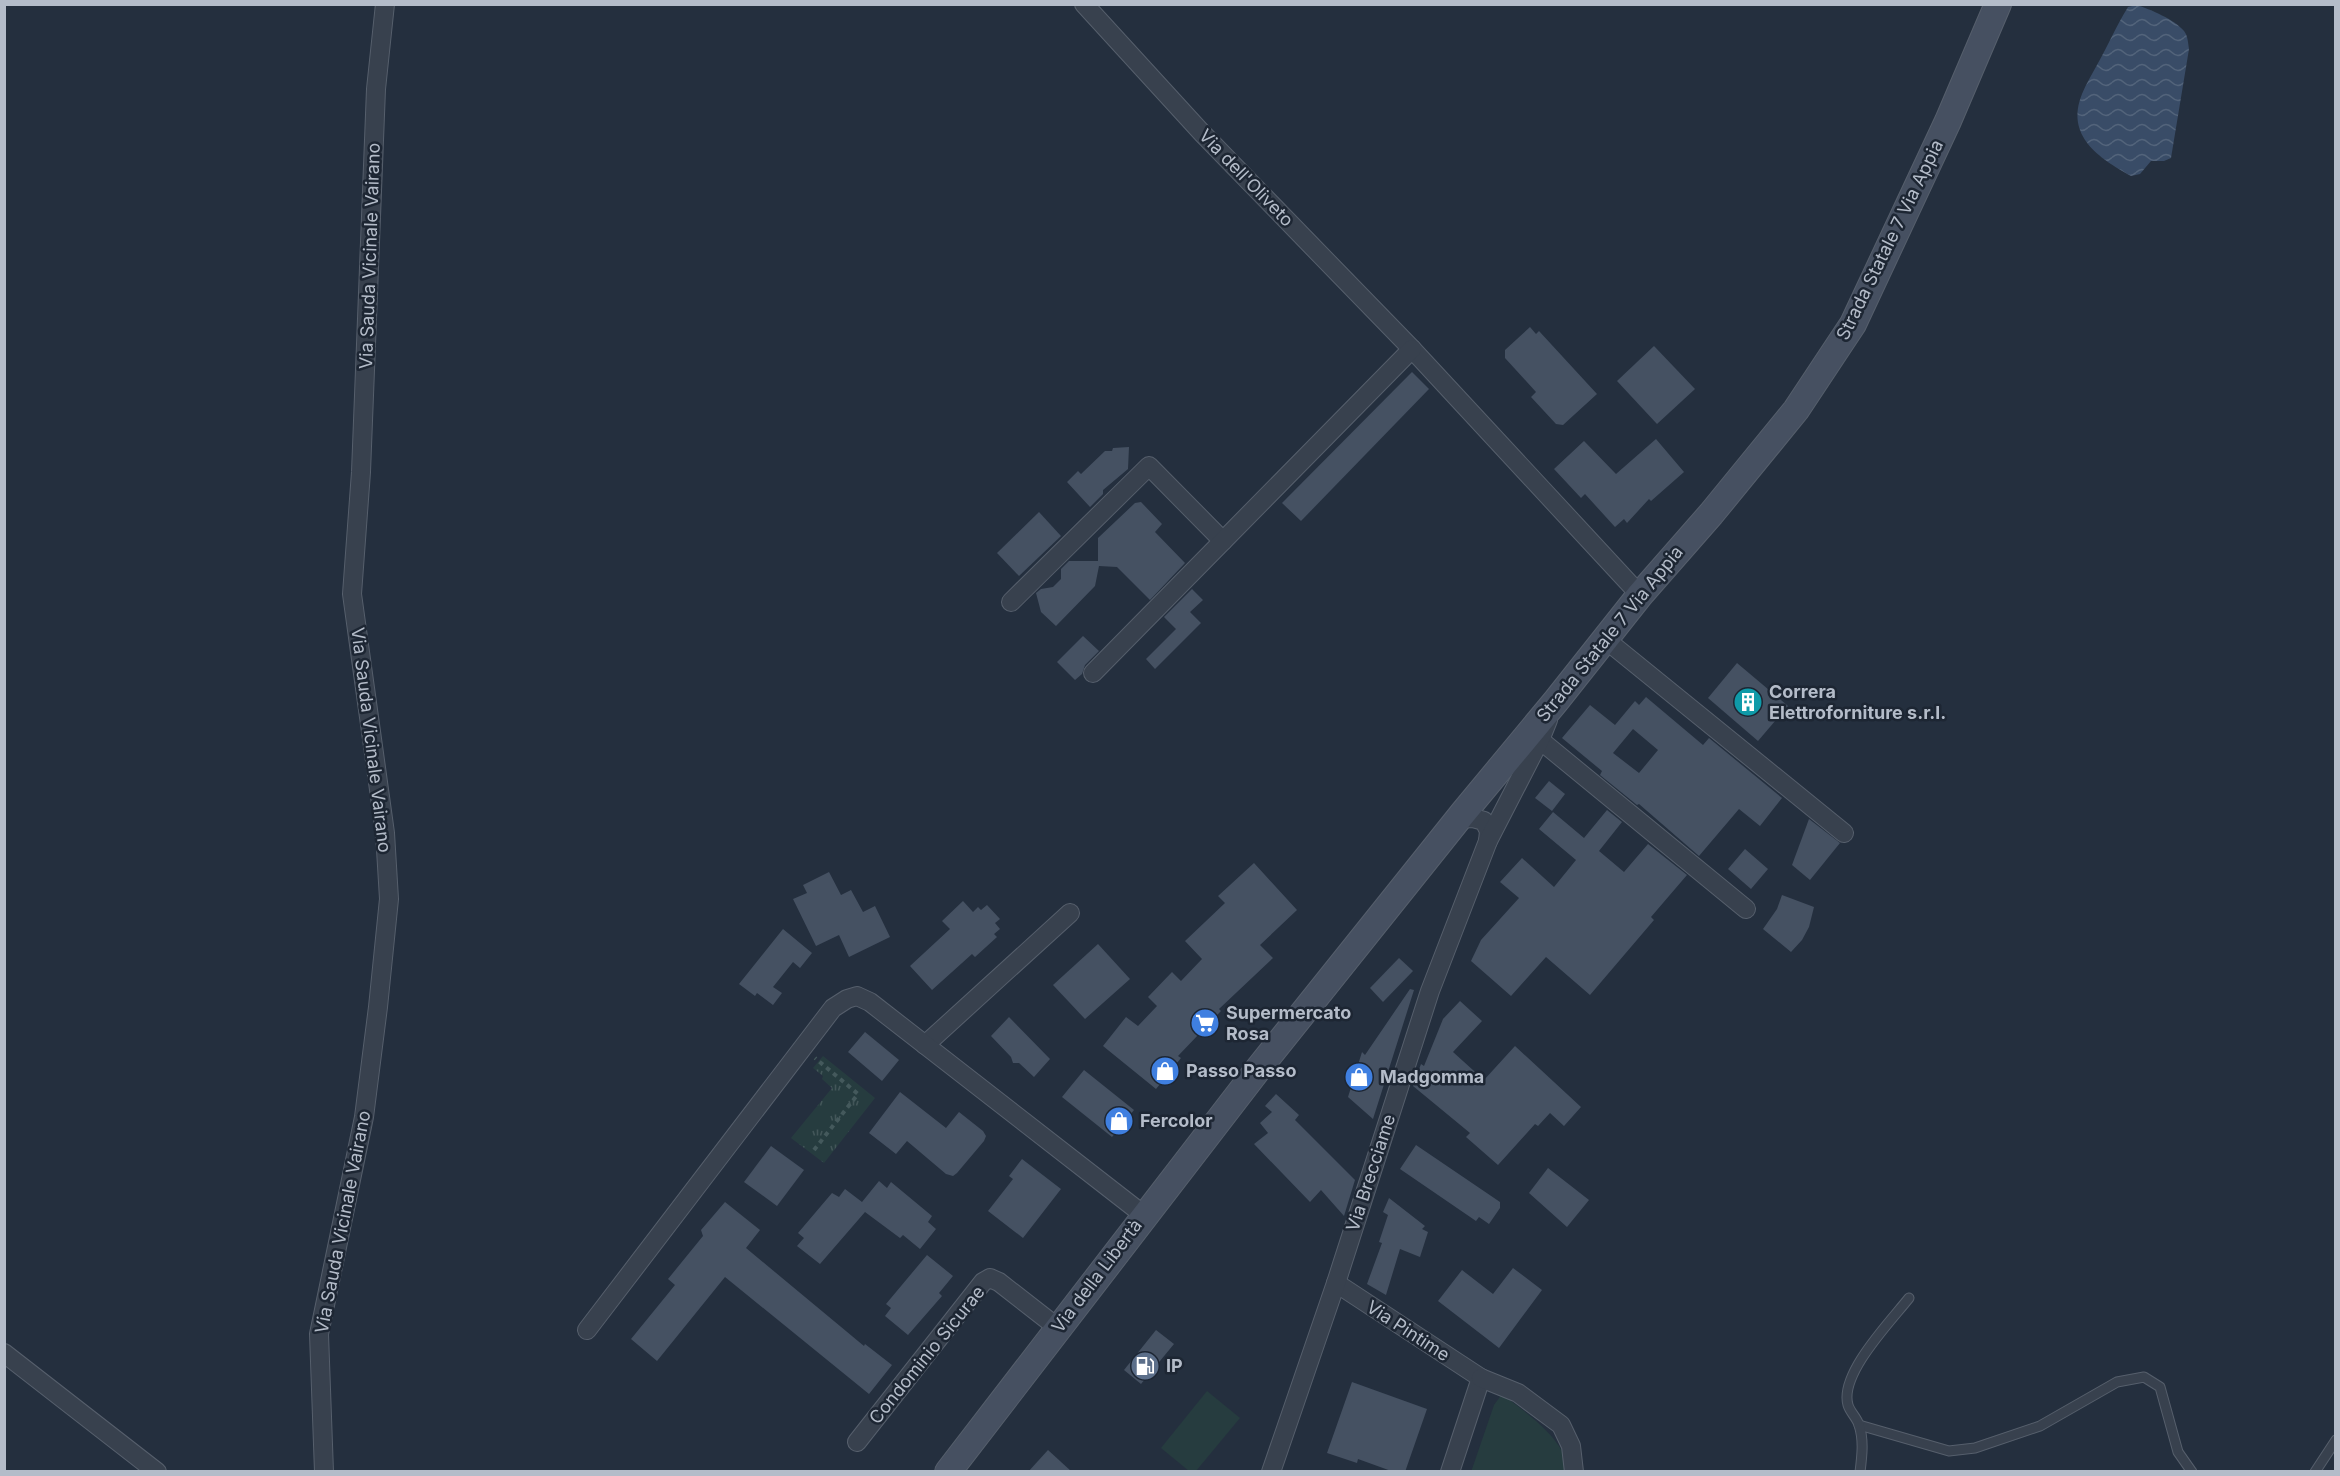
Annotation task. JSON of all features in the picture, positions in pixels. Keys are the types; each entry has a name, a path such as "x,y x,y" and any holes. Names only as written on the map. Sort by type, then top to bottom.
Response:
{"main road":[{"name":"Strada Statale 7 Via Appia","path":"1145,1216 1259,1068 1458,819 1640,595 1711,514 1796,410 1853,324 1948,121 1998,4"},
{"name":"Via della Libertà","path":"948,1472 1145,1216"}],"street":[{"name":"Via Sauda Vicinale Vairano","path":"324,1472 319,1334 364,1118 378,1007 388,899 385,833 352,594 361,472 376,89 385,4"},
{"name":"Via dell'Oliveto","path":"1084,4 1202,133 1412,349 1640,595"},
{"path":"1093,673 1412,349"},
{"path":"1011,602 1149,466 1223,541"},
{"path":"1605,639 1844,833"},
{"name":"Via Brecciame","path":"1271,1472 1336,1283 1430,990 1488,841 1540,741 1556,701"},
{"path":"1540,741 1746,909"},
{"path":"1458,819 1473,818 1484,821 1489,831 1488,841"},
{"path":"925,1045 1070,913"},
{"name":"Via della Libertà","path":"587,1330 833,1008 857,996 870,1002 1145,1216"},
{"name":"Condominio Sicurae","path":"857,1442 983,1282 990,1278 999,1282 1058,1328"},
{"name":"Via Pintime","path":"1336,1283 1481,1378 1518,1393 1561,1425 1571,1446 1574,1472"},
{"path":"4,1353 157,1472"},
{"path":"1450,1472 1481,1378"}],"lane":[{"path":"1860,1472 1863,1452 1859,1425 1847,1404 1848,1389 1855,1368 1909,1298"},
{"path":"1859,1425 1949,1451 1975,1448 2040,1426 2117,1382 2144,1377 2160,1387 2178,1452 2192,1472"},
{"path":"2315,1472 2336,1440"}],"path":[{"path":"802,1048 858,1094 813,1150"}],"green space":[{"path":"823,1056 875,1098 824,1163 791,1138 832,1088 813,1068"},
{"path":"1207,1391 1240,1418 1196,1471 1189,1471 1161,1448"},
{"path":"1502,1394 1533,1418 1553,1438 1566,1460 1568,1471 1471,1472 1494,1405"}],"water":[{"path":"2137,5 2162,15 2180,27 2186,35 2189,49 2171,158 2164,161 2151,161 2140,174 2131,176 2107,162 2088,144 2078,122 2078,109 2085,87 2124,14 2128,7"}],"building":[{"path":"1530,327 1536,334 1539,331 1597,394 1563,425 1556,424 1531,397 1536,392 1505,358 1505,350"},
{"path":"1654,346 1695,389 1657,424 1617,381"},
{"path":"1412,372 1429,389 1301,521 1282,503"},
{"path":"1656,439 1684,472 1651,501 1649,499 1627,523 1624,519 1615,527 1585,494 1581,498 1554,469 1584,441 1616,474"},
{"path":"1129,447 1128,469 1103,490 1103,494 1090,507 1067,482 1078,471 1081,474 1105,451"},
{"path":"1141,502 1162,524 1155,532 1185,563 1150,600 1117,567 1099,566 1095,586 1056,626 1041,612 1036,593 1041,589 1053,587 1061,579 1061,569 1069,561 1098,561 1098,538 1135,503"},
{"path":"1039,512 1061,536 1019,576 997,553"},
{"path":"1192,589 1203,600 1190,612 1201,623 1155,669 1146,659 1176,629 1164,617"},
{"path":"1083,636 1099,651 1085,665 1082,674 1075,680 1057,662"},
{"name":"Correra Elettroforniture s.r.l.","path":"1737,663 1788,706 1758,741 1708,698"},
{"path":"1646,697 1703,745 1709,738 1782,798 1760,826 1739,809 1699,856 1639,804 1637,805 1600,775 1602,771 1562,738 1590,705 1615,725 1635,701 1639,705","holes":["1633,729 1658,750 1639,773 1613,753"]},
{"path":"1549,781 1565,794 1552,811 1535,798"},
{"path":"1607,810 1622,822 1599,851 1624,872 1648,844 1687,875 1651,917 1654,920 1590,995 1546,957 1511,996 1471,961 1481,940 1519,898 1500,882 1522,858 1554,887 1576,860 1539,829 1553,812 1584,838"},
{"path":"1809,819 1840,843 1810,880 1792,865"},
{"path":"1745,849 1768,869 1751,889 1728,869"},
{"path":"1254,863 1297,910 1260,945 1273,958 1219,1009 1221,1011 1178,1056 1181,1058 1156,1089 1103,1046 1126,1017 1138,1026 1157,1006 1148,997 1172,972 1181,981 1202,959 1185,941 1225,903 1218,896"},
{"path":"829,872 841,895 851,890 863,912 875,906 890,937 849,957 839,935 816,946 793,899 807,893 803,885"},
{"path":"1782,895 1814,907 1809,927 1802,940 1791,952 1763,929 1777,909"},
{"path":"963,901 973,912 978,907 981,910 987,905 1000,919 995,923 1000,929 994,934 997,937 975,957 972,954 932,990 910,966 950,929 942,921"},
{"path":"783,929 812,953 800,968 793,962 773,987 782,993 773,1005 757,993 755,996 739,984"},
{"path":"1098,944 1130,979 1085,1019 1053,985"},
{"path":"1399,958 1413,971 1383,1002 1370,988"},
{"path":"1410,989 1414,990 1373,1119 1348,1097 1362,1052 1365,1055"},
{"path":"1460,1001 1482,1021 1453,1052 1484,1080 1515,1046 1581,1107 1564,1126 1550,1113 1538,1126 1535,1124 1498,1165 1466,1137 1470,1133 1413,1086 1421,1064 1424,1066 1443,1019"},
{"path":"1009,1017 1050,1059 1034,1077 1019,1063 1013,1063 1011,1057 991,1036"},
{"path":"865,1032 899,1060 882,1081 848,1052"},
{"path":"1084,1070 1134,1110 1112,1137 1062,1097"},
{"path":"900,1092 946,1128 959,1112 983,1131 986,1136 984,1141 953,1176 946,1174 907,1141 896,1154 869,1133"},
{"path":"1276,1094 1299,1115 1295,1120 1355,1180 1344,1216 1321,1190 1310,1202 1254,1144 1268,1133 1260,1123 1272,1112 1265,1106"},
{"path":"1416,1145 1500,1202 1500,1208 1489,1224 1479,1217 1476,1221 1400,1169"},
{"path":"771,1146 804,1170 777,1206 744,1182"},
{"path":"1022,1159 1061,1189 1023,1238 988,1211 1013,1179 1009,1176"},
{"path":"1548,1168 1589,1200 1567,1227 1529,1193"},
{"path":"879,1181 887,1188 891,1182 932,1216 928,1222 936,1229 920,1249 903,1235 900,1238 865,1212 820,1264 797,1246 804,1238 798,1233 832,1193 839,1197 845,1189 862,1202"},
{"path":"1389,1198 1425,1226 1422,1229 1428,1232 1420,1257 1400,1249 1386,1295 1367,1284 1382,1243 1379,1242 1388,1215 1383,1212"},
{"path":"725,1202 760,1230 746,1248 864,1346 865,1344 892,1365 869,1394 725,1277 657,1361 631,1339 675,1285 668,1279 703,1236 701,1230"},
{"path":"927,1255 953,1276 939,1293 942,1296 908,1335 885,1316 891,1308 886,1304"},
{"path":"1513,1268 1542,1290 1499,1348 1438,1301 1462,1270 1493,1294"},
{"path":"1156,1330 1174,1344 1141,1384 1124,1370"},
{"path":"1352,1382 1427,1409 1405,1472 1394,1472 1358,1459 1357,1463 1327,1453"},
{"path":"1048,1450 1072,1472 1028,1472"}],"place":[{"name":"Correra Elettroforniture s.r.l.","path":"1748,702"},
{"name":"Supermercato Rosa","path":"1205,1023"},
{"name":"Passo Passo","path":"1165,1071"},
{"name":"Madgomma","path":"1359,1077"},
{"name":"Fercolor","path":"1119,1121"},
{"name":"IP","path":"1145,1366"}]}
